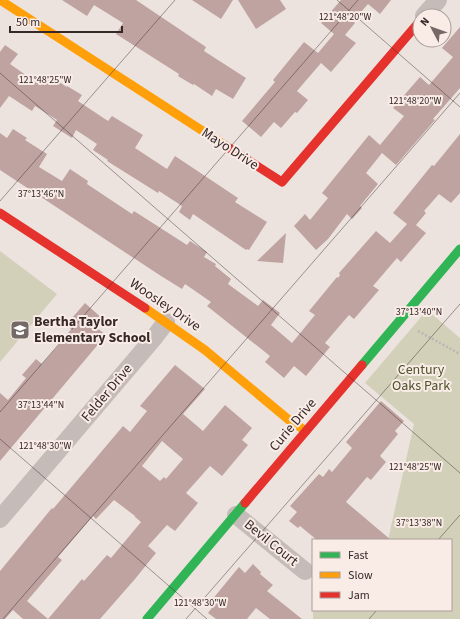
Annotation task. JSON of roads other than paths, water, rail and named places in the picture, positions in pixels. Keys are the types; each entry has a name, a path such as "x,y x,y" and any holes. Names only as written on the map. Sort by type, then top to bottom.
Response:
{"street":[{"name":"Mayo Drive","path":"0,0 282,182 412,30"},
{"path":"431,8 438,0"},
{"name":"Woosley Drive","path":"0,213 166,322 205,350 289,420 306,431"},
{"name":"Curie Drive","path":"147,619 460,249"},
{"name":"Felder Drive","path":"0,519 166,322"},
{"name":"Bevil Court","path":"236,515 305,571"}],"place":[{"name":"Bertha Taylor Elementary School","path":"20,330"}],"park label":[{"name":"Century Oaks Park","path":"421,378"}]}
